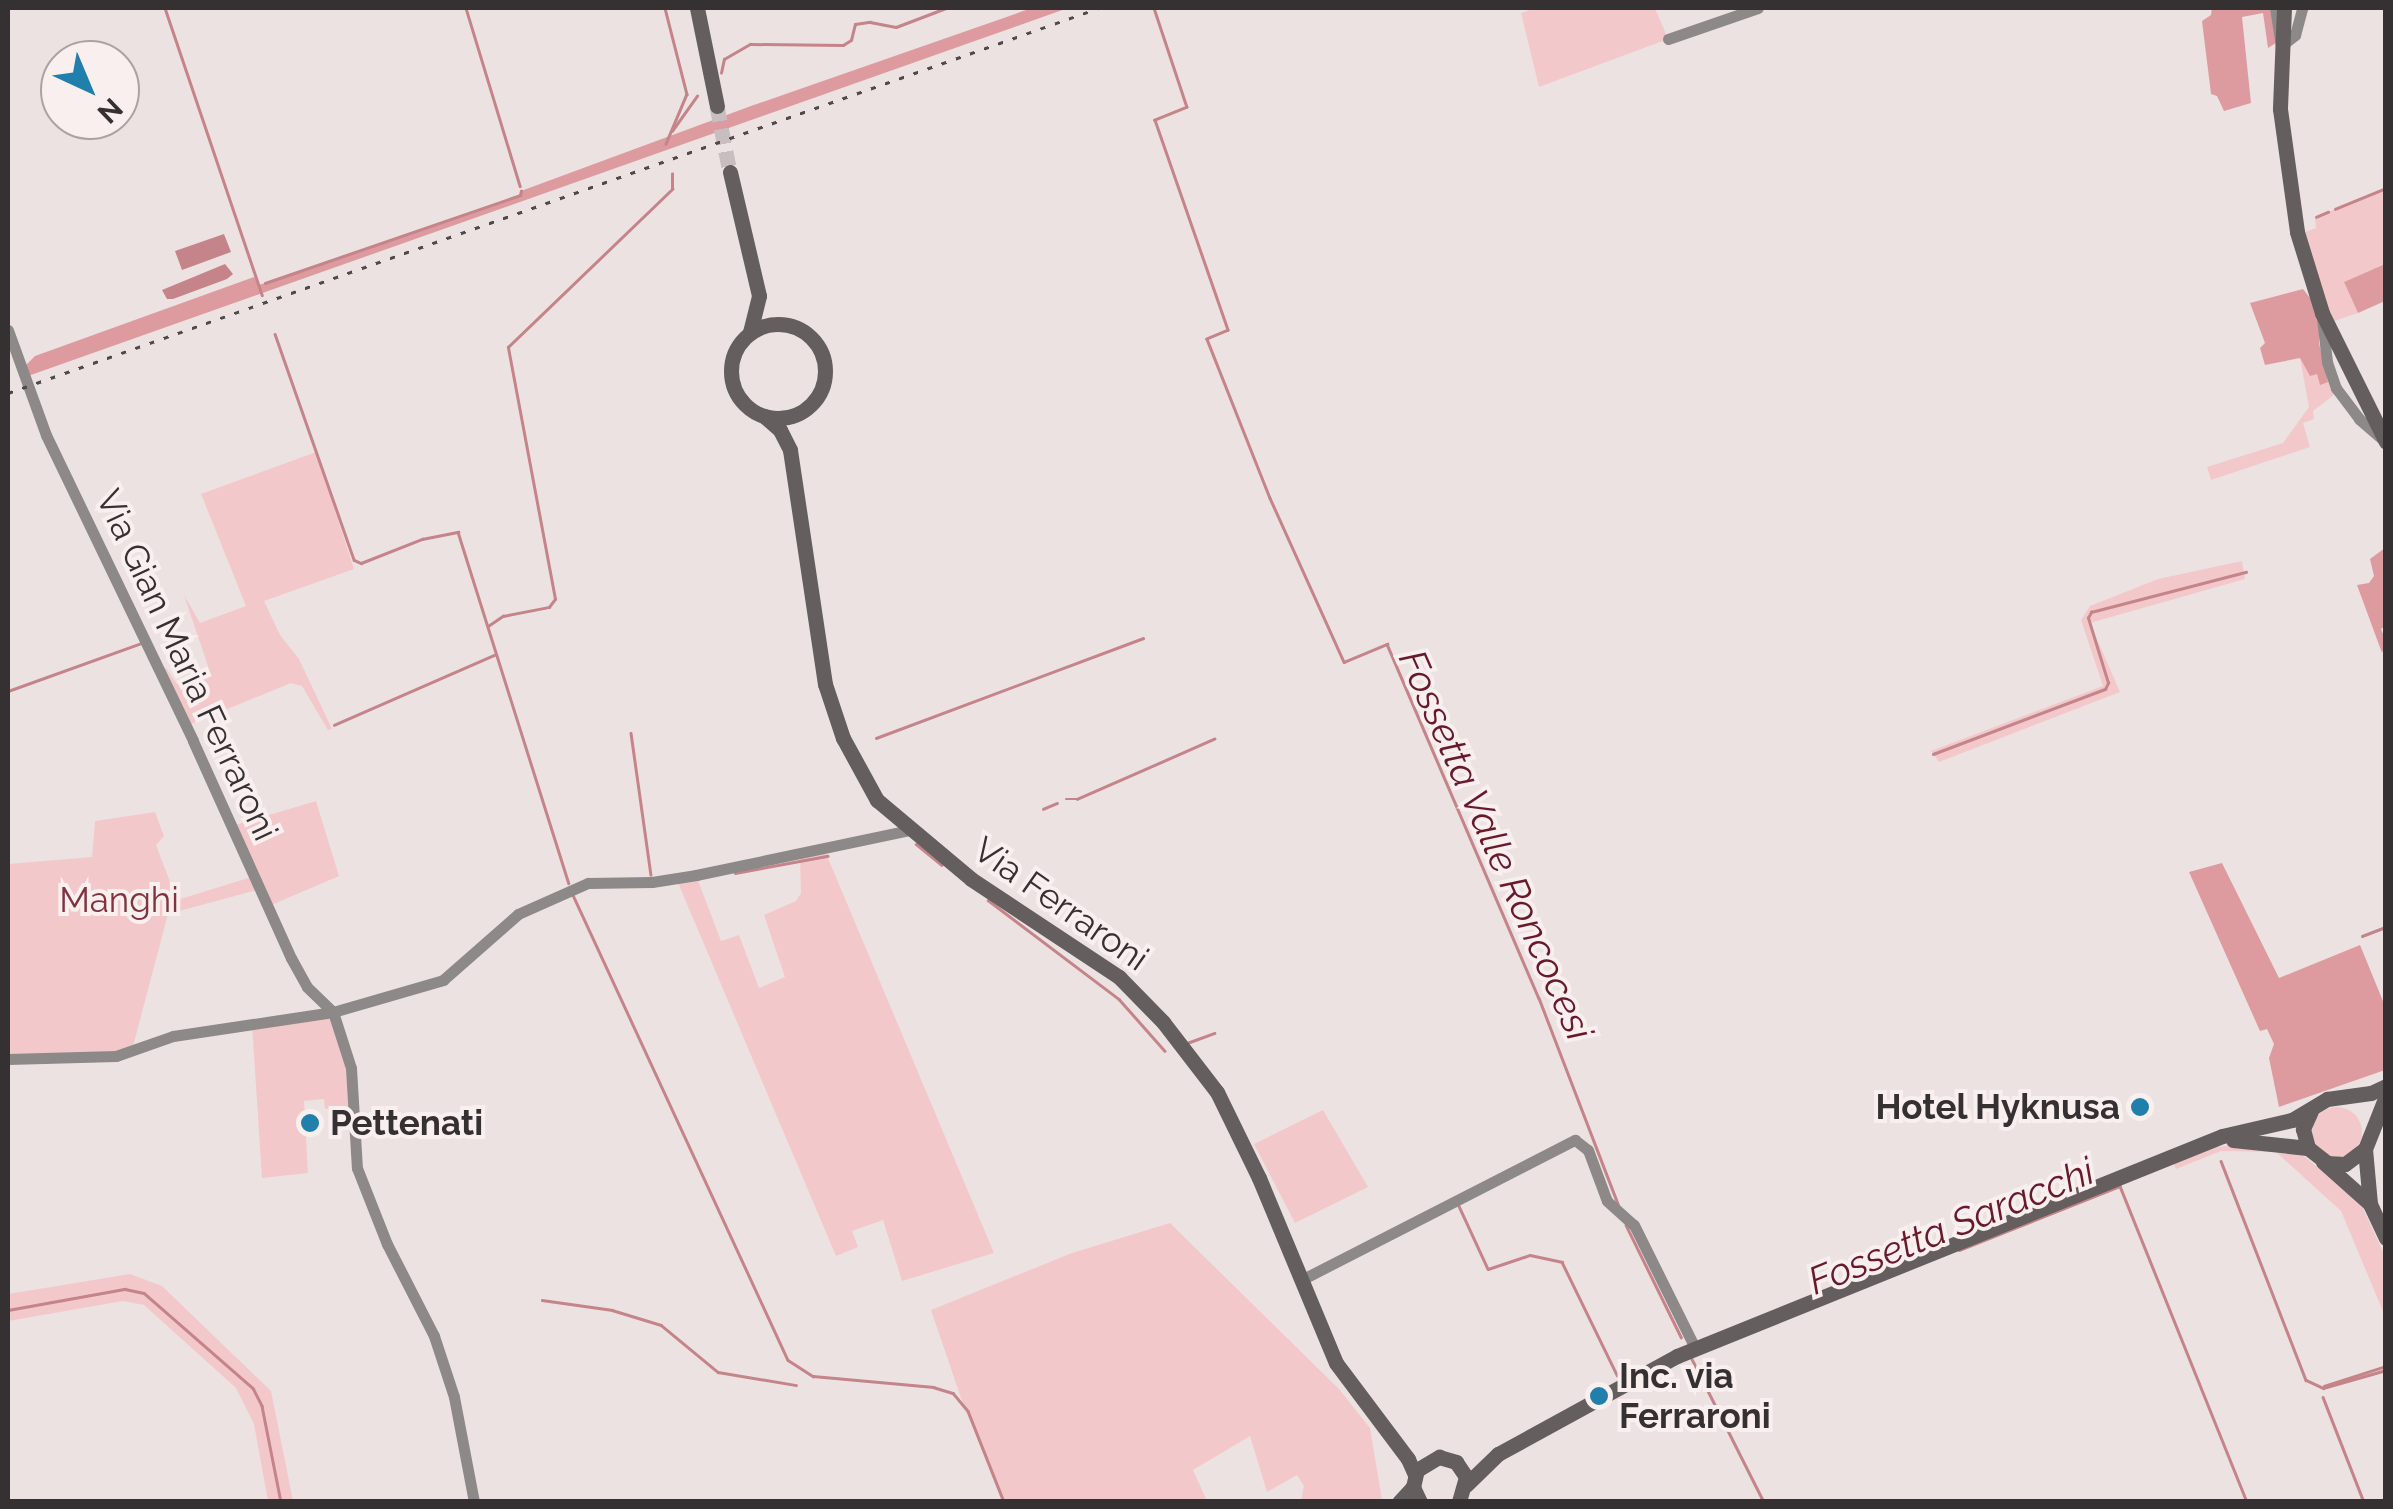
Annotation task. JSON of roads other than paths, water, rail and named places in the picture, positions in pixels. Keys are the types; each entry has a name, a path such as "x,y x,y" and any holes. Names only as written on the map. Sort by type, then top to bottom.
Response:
{"main road":[{"path":"697,8 717,106"},
{"path":"2284,8 2279,77 2286,171 2297,232 2322,314 2385,442"},
{"path":"730,172 760,296 784,324 814,339 825,363 822,388 798,414 764,416 742,402 731,378 734,352 750,332 760,296"},
{"path":"750,332 784,324"},
{"name":"Via Ferraroni","path":"790,450 798,414"},
{"name":"Via Ferraroni","path":"764,416 780,430 790,450 816,636 834,713 876,800 1006,904 1119,977 1148,1004 1217,1092 1259,1178 1336,1364 1396,1442 1416,1488"},
{"path":"1459,1502 1466,1485 1498,1454 1643,1372 1695,1348 2211,1142 2279,1123 2327,1099 2346,1098 2386,1086"},
{"path":"2386,1096 2370,1128 2366,1149 2370,1204 2386,1238"},
{"path":"2346,1098 2363,1110 2370,1128"},
{"path":"2311,1110 2304,1129 2314,1154 2370,1204"},
{"path":"2211,1142 2290,1144 2344,1164 2366,1149"},
{"name":"Via Ferraroni","path":"1396,1442 1434,1458 1456,1462"},
{"path":"1466,1485 1456,1462 1498,1454"},
{"path":"1399,1502 1416,1488 1422,1463 1434,1458"}],"street":[{"path":"1668,39 1758,8"},
{"path":"2275,8 2281,46 2294,36 2302,8"},
{"name":"Via Gian Maria Ferraroni","path":"8,330 46,435 193,740 291,958 307,987 333,1012 351,1068 358,1168 387,1244 430,1327 447,1374 474,1502"},
{"path":"8,1059 116,1056 173,1036 333,1012 446,978 510,920 593,882 652,882 696,875 910,830"},
{"path":"2279,1123 2290,1144"},
{"path":"1301,1280 1572,1140 1586,1147 1605,1198 1630,1220 1695,1348"}],"waterway":[{"path":"165,8 262,295"},
{"path":"466,8 520,186"},
{"path":"665,8 687,94 666,144"},
{"path":"721,73 724,59 750,44 843,45 851,40 855,24 870,22 896,27 946,8"},
{"name":"Fossetta Valle Roncocesi","path":"1154,8 1187,107 1155,120 1228,330 1207,339 1270,498 1344,662 1387,644 1539,998 1618,1204"},
{"path":"672,131 697,96"},
{"path":"488,626 503,616 549,607 555,599 508,347 672,189 672,174"},
{"path":"2335,209 2386,188"},
{"path":"265,283 520,195 521,191"},
{"path":"2316,217 2328,212"},
{"path":"275,334 354,560 361,563 422,539 458,532 569,883"},
{"path":"1933,754 2105,689 2108,683 2088,618 2091,612 2246,572"},
{"path":"876,738 1143,638"},
{"path":"8,691 141,643"},
{"path":"334,725 494,655"},
{"path":"631,733 651,875"},
{"path":"1066,799 1077,799 1214,739"},
{"path":"1043,809 1057,803"},
{"path":"916,844 942,865"},
{"path":"735,873 827,856"},
{"path":"573,895 788,1360 813,1376 933,1387 953,1393 968,1411 1004,1502"},
{"path":"988,900 1119,999 1165,1051"},
{"path":"2362,936 2386,927"},
{"path":"1187,1043 1214,1033"},
{"path":"2221,1161 2306,1380 2323,1388 2386,1370"},
{"name":"Fossetta Saracchi","path":"1959,1250 2120,1186 2247,1502"},
{"path":"1459,1206 1488,1269 1530,1255 1562,1262 1617,1375"},
{"name":"Fossetta Valle Roncocesi","path":"1626,1225 1681,1337"},
{"path":"8,1310 125,1289 144,1293 253,1388 262,1406 281,1502"},
{"path":"542,1300 612,1310 661,1325 718,1372 796,1385"},
{"name":"Fossetta Valle Roncocesi","path":"1692,1359 1764,1502"},
{"path":"2324,1386 2386,1366"},
{"path":"2323,1397 2364,1502"}],"tunnel":[{"path":"717,106 730,172"}],"railway":[{"path":"8,393 1099,8"}],"place":[{"name":"Hotel Hyknusa","path":"2140,1107"},
{"name":"Pettenati","path":"310,1123"},
{"name":"Inc. via Ferraroni","path":"1599,1396"}],"park label":[{"name":"Manghi","path":"119,900"}]}
